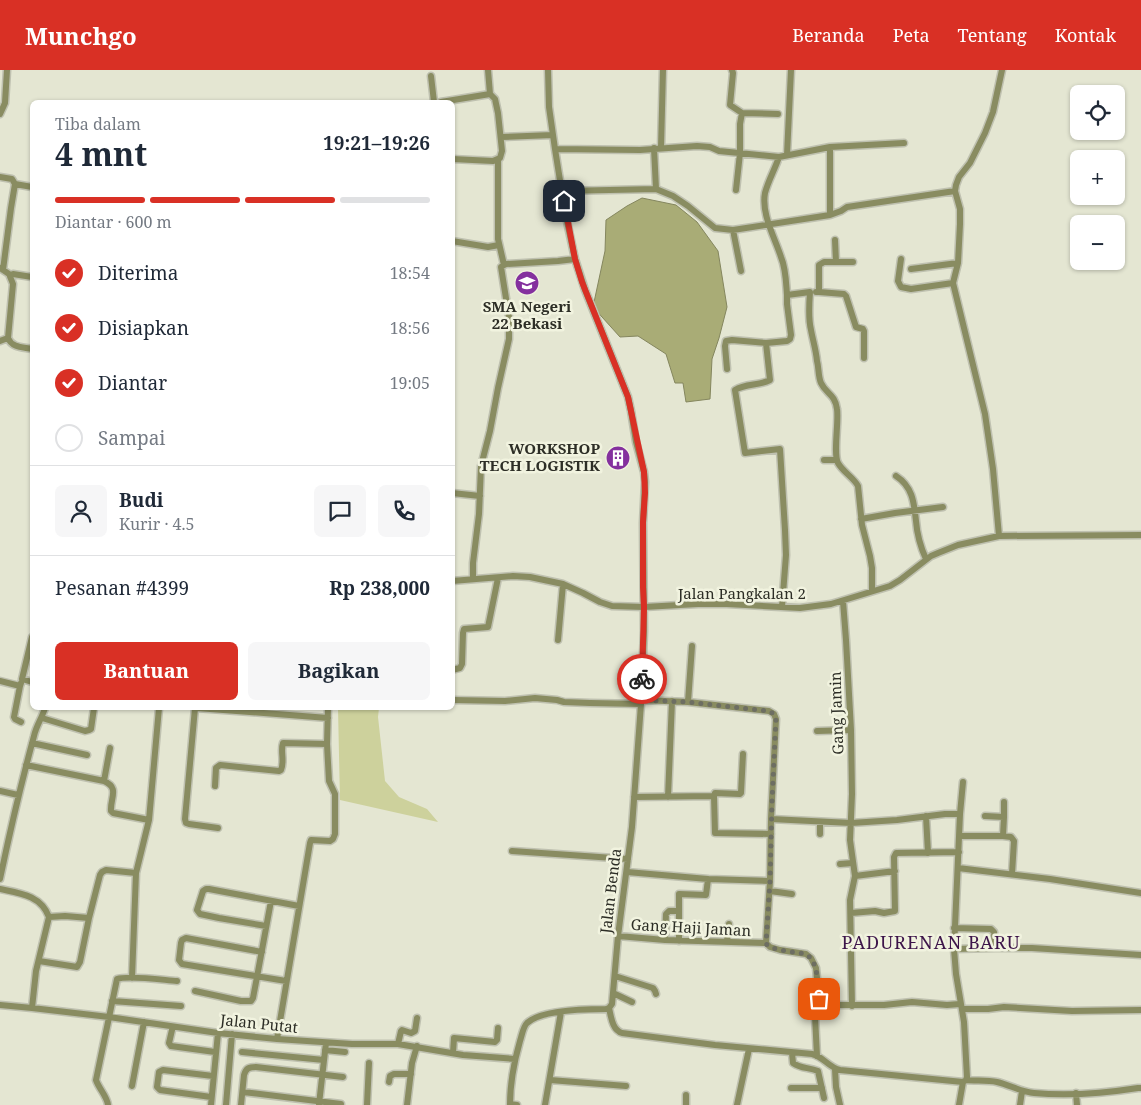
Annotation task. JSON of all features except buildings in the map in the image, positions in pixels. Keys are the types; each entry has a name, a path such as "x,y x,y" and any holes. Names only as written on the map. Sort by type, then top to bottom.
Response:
{"street":[{"path":"0,114 4,103 7,70"},
{"path":"472,579 479,514 481,466 509,339 509,318 501,271 504,265 499,245 498,160 502,155 495,99 490,94 488,70"},
{"name":"Jalan Benda","path":"548,70 549,107 565,212 575,259 585,290 628,397 644,472 644,607 641,702 632,826 618,936 612,1004 609,1008"},
{"path":"656,189 663,70"},
{"path":"732,70 730,105 742,113 778,114"},
{"path":"788,155 791,70"},
{"path":"999,536 993,470 984,406 953,283 958,263 960,224 960,209 955,191 959,177 970,163 986,133 993,112 1002,70"},
{"path":"432,76 434,100"},
{"path":"453,100 490,94"},
{"path":"736,190 742,113"},
{"path":"500,137 553,135"},
{"path":"555,148 640,150 697,146 710,147 719,151 779,157 830,147 904,143"},
{"path":"830,147 830,215"},
{"path":"727,369 726,341 766,343 787,341 791,335 786,278 782,259 768,224 766,210 765,193 779,157"},
{"path":"455,159 498,160"},
{"path":"0,177 12,179 15,184 2,269 10,276 13,284 8,338 11,344 30,349"},
{"path":"15,184 30,187"},
{"path":"562,191 656,189 673,196 715,228 733,230 830,215 847,207 955,191"},
{"path":"733,230 741,271"},
{"path":"835,240 836,262"},
{"path":"455,242 488,247 499,245"},
{"path":"504,265 575,259"},
{"path":"901,259 898,281 901,287 911,289 953,283"},
{"path":"819,292 819,265 824,262 853,262"},
{"path":"911,268 958,263"},
{"path":"10,276 13,274 30,277"},
{"path":"787,295 810,292 844,294 856,327 863,328 864,330 864,358"},
{"path":"810,292 810,329 815,348 818,375 823,387 835,400 837,410 837,460 858,486 861,519 872,568 872,591"},
{"path":"0,341 8,338"},
{"path":"766,343 770,380 735,390 745,453 780,449 786,530 782,607"},
{"path":"824,460 837,460"},
{"path":"896,476 908,488 926,560"},
{"path":"455,493 480,496"},
{"path":"861,519 943,508"},
{"name":"Jalan Pangkalan 2","path":"455,581 530,577 563,584 612,606 644,607 698,604 808,607 843,601 890,586 938,552 958,545 999,536 1141,535"},
{"path":"455,669 460,668 462,664 464,629 488,627 498,578"},
{"path":"558,640 563,584"},
{"name":"Gang Jamin","path":"843,601 851,730 850,840 855,876"},
{"path":"21,722 14,717 30,645"},
{"path":"688,702 692,646"},
{"path":"0,681 30,682"},
{"path":"455,700 505,701 535,698 581,703 672,701 769,711 774,714 776,719 771,819 770,892 766,944"},
{"path":"668,797 672,701"},
{"path":"0,879 18,795 34,734 44,710"},
{"path":"42,718 89,730 91,729 94,710"},
{"path":"132,978 136,873 149,820 159,710"},
{"path":"196,710 185,819 186,823 189,824 218,828"},
{"path":"252,710 328,718"},
{"path":"277,1039 310,843 311,840 330,841 333,839 334,834 335,794 329,781 328,710"},
{"path":"817,731 851,730"},
{"path":"32,743 87,755"},
{"path":"215,786 217,766 279,771 283,768 283,743 327,744"},
{"path":"104,781 110,748"},
{"path":"634,797 714,796 715,793 740,794 743,754"},
{"path":"26,766 104,781 110,784 114,792 110,807 113,813 149,820"},
{"path":"959,1105 964,1081 967,1077 966,1049 954,949 963,782"},
{"path":"0,791 18,795"},
{"path":"714,796 715,833 771,834"},
{"path":"1003,836 1004,802"},
{"path":"771,819 851,823 960,814"},
{"path":"926,816 928,853"},
{"path":"985,816 1004,817"},
{"path":"820,822 820,834"},
{"path":"959,836 1011,837 1014,841 1012,874"},
{"path":"512,851 628,859"},
{"path":"851,913 894,912 894,855 896,853 958,852"},
{"path":"840,864 853,863"},
{"path":"958,868 1074,882 1141,893"},
{"path":"38,961 77,967 80,962 89,918 102,872 110,870 136,873"},
{"path":"852,1006 850,900 855,876 895,871"},
{"path":"627,872 708,879 770,881"},
{"path":"679,941 679,894 706,895 708,879"},
{"path":"0,889 24,893 30,896 42,906 49,917 38,961 32,1008"},
{"path":"266,926 200,914 197,910 203,891 206,889 299,906"},
{"path":"770,892 792,894"},
{"path":"195,992 251,1001 271,902"},
{"path":"664,940 666,914 669,911 679,911"},
{"path":"49,917 89,918"},
{"path":"727,942 729,924"},
{"path":"954,928 991,929 994,932 995,948"},
{"name":"Gang Haji Jaman","path":"618,936 679,941 766,944 780,950 806,954 811,958 816,968 820,1004 823,1006 884,1005 912,1002 988,1009 1004,1007 1072,1011 1141,1010"},
{"path":"262,952 184,938 181,943 180,960 182,964 286,981"},
{"path":"954,949 1052,949 1141,955"},
{"path":"615,976 653,988 656,994"},
{"path":"108,1105 96,1080 117,979 177,981"},
{"path":"613,993 632,1002"},
{"path":"112,1000 181,1006"},
{"name":"Jalan Putat","path":"0,1005 277,1039 326,1043 398,1044 453,1053 515,1059"},
{"path":"517,1105 510,1105 510,1084 515,1059 526,1024 534,1019 561,1012 609,1008 618,1032 817,1056 835,1069 964,1081 996,1082 1022,1091 1044,1094 1141,1088"},
{"path":"545,1105 561,1012"},
{"path":"815,1016 817,1056"},
{"path":"398,1044 401,1031 411,1033 414,1031 417,1018"},
{"path":"132,1086 144,1022"},
{"path":"453,1053 454,1038 495,1042 497,1040 498,1028"},
{"path":"172,1030 169,1043 172,1046 215,1052"},
{"path":"211,1105 218,1032"},
{"path":"226,1105 232,1034"},
{"path":"319,1103 326,1043"},
{"path":"407,1105 417,1046"},
{"path":"737,1105 749,1049"},
{"path":"325,1050 345,1052"},
{"path":"242,1052 324,1060"},
{"path":"792,1053 793,1062 798,1067 811,1068 818,1071 824,1098"},
{"path":"367,1105 369,1063"},
{"path":"241,1105 245,1070 251,1067 342,1077"},
{"path":"835,1069 840,1105"},
{"path":"211,1098 160,1090 157,1087 159,1072 161,1071 213,1076"},
{"path":"389,1082 390,1076 394,1074 411,1074"},
{"path":"550,1080 626,1086"},
{"path":"791,1088 822,1088"},
{"path":"1020,1105 1022,1091"},
{"path":"242,1092 319,1103 341,1104"},
{"path":"1076,1093 1077,1105"},
{"path":"686,1095 686,1105"}],"shaded area":[{"path":"642,198 676,205 697,222 718,251 727,307 712,359 710,399 686,402 683,383 675,383 666,354 638,336 620,337 593,307 605,251 606,220"},
{"path":"338,710 379,710 385,781 399,797 427,809 438,822 340,800"}],"way so far":[{"path":"642,679 641,700 688,702 769,711 774,714 776,719 766,944 780,950 806,954 811,958 816,968 819,999"}],"place":[{"name":"SMA Negeri 22 Bekasi","path":"527,283"},
{"name":"WORKSHOP TECH LOGISTIK","path":"618,458"}],"district":[{"name":"PADURENAN BARU","path":"931,943"}],"route":[{"path":"564,201 575,259 582,282 628,397 636,442 644,472 644,631 642,679"}]}
